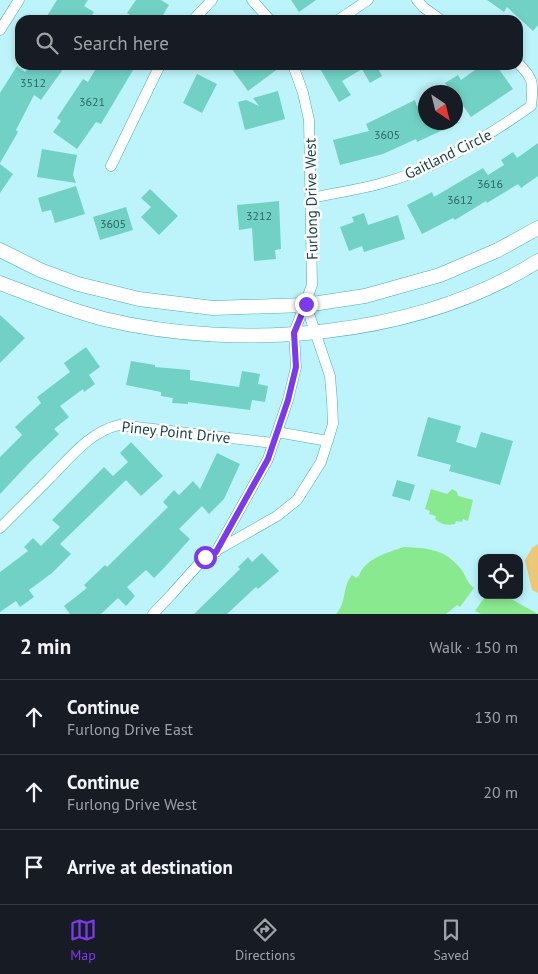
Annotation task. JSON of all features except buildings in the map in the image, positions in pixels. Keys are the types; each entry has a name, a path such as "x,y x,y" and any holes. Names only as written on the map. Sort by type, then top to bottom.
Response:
{"main road":[{"path":"0,250 40,270 78,284 139,299 214,308 306,304 365,296 440,274 498,250 538,228"},
{"path":"0,283 103,319 178,332 272,335 372,325 439,306 487,288 538,261"}],"street":[{"path":"0,30 20,0"},
{"path":"198,15 212,0"},
{"path":"252,0 266,15"},
{"path":"346,15 368,0"},
{"path":"416,0 435,15"},
{"name":"Gaitland Circle","path":"311,198 379,184 421,170 501,127 531,106 533,84 523,69"},
{"path":"111,166 158,70"},
{"name":"Furlong Drive West","path":"294,333 312,285 309,120 295,70"},
{"path":"153,614 172,596 205,557 277,516 297,500 321,462 333,424 330,376 306,304"},
{"path":"216,552 268,459 288,400 296,367 294,333"},
{"name":"Piney Point Drive","path":"0,528 80,447 95,434 118,425 328,440"}],"shaded area":[{"path":"431,489 447,494 452,489 457,492 458,496 473,500 468,521 463,519 462,522 456,521 455,524 446,525 437,521 435,519 436,516 429,514 430,511 425,509"},
{"path":"538,544 538,593 532,590 525,560 532,548"},
{"path":"404,547 436,551 455,562 474,588 460,607 457,605 446,614 336,614 342,605 347,584 352,575 356,578 371,560"},
{"path":"483,599 511,599 538,614 481,614 475,611"}],"route":[{"path":"205,557 216,552 268,459 288,400 296,367 294,333 306,304"}]}
